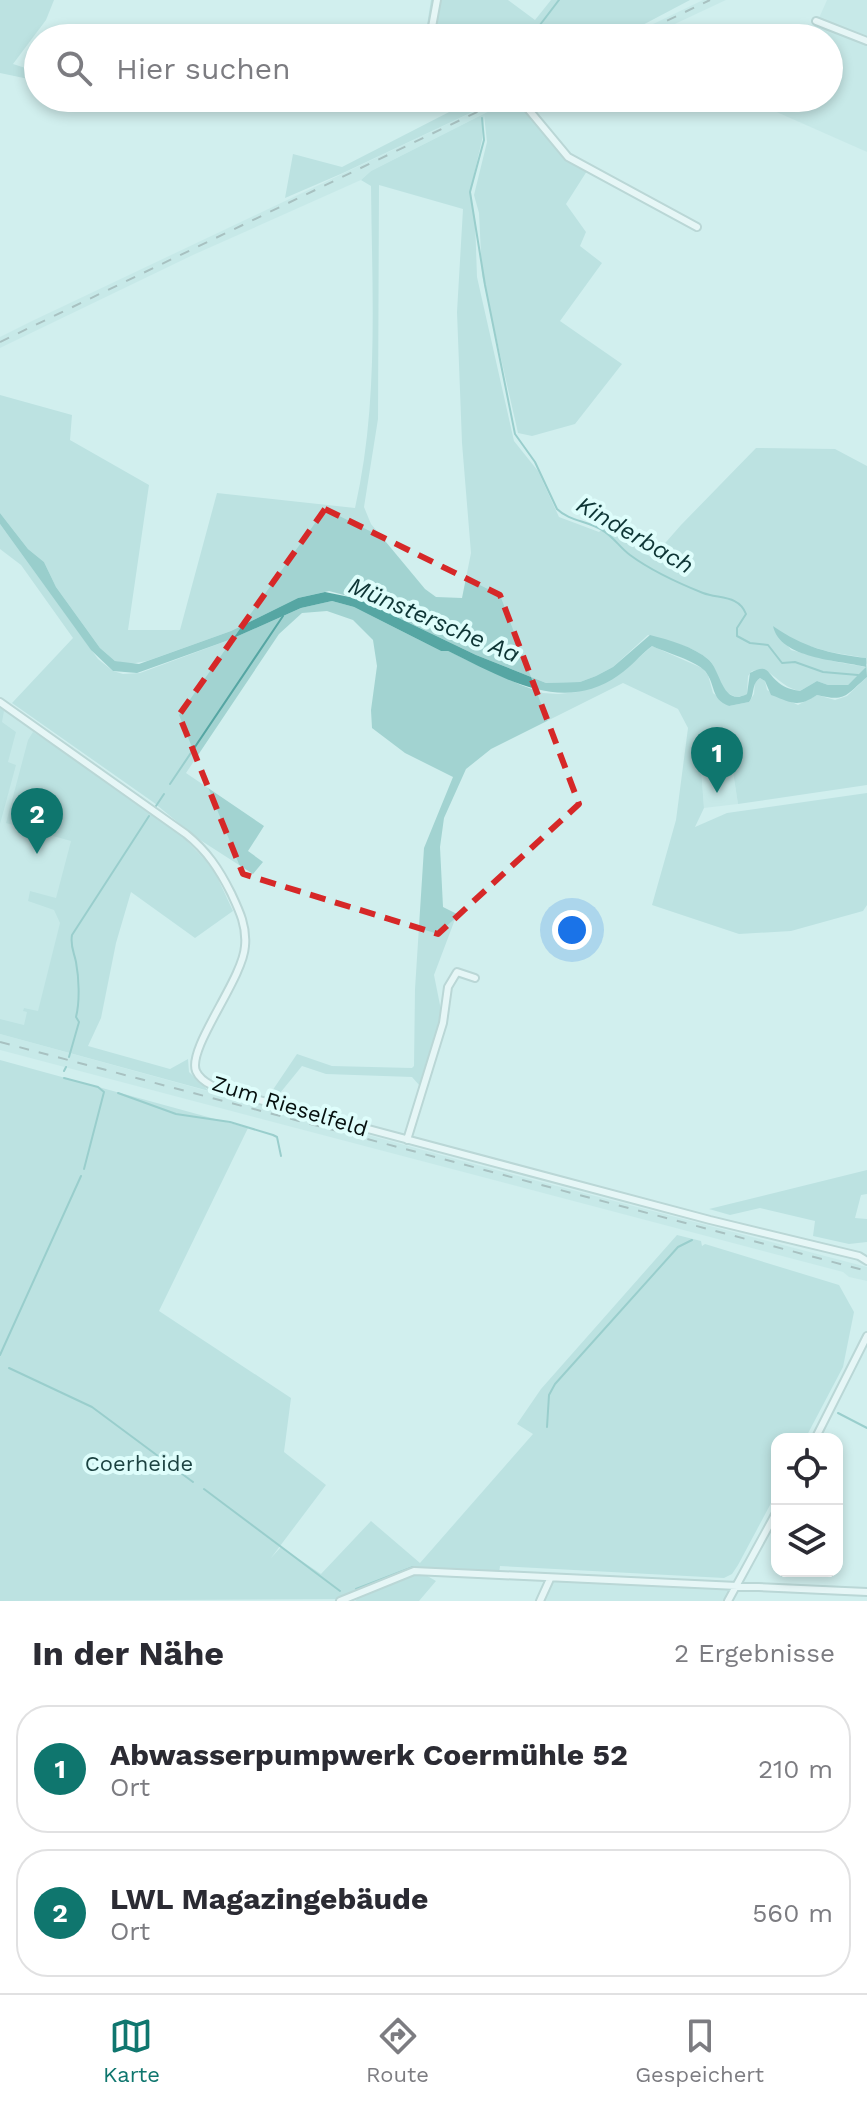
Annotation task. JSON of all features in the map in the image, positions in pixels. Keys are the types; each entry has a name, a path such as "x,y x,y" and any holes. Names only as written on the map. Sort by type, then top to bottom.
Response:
{"street":[{"path":"433,24 437,0"},
{"path":"816,21 824,24"},
{"path":"843,32 867,41"},
{"path":"531,112 568,157 697,227"},
{"name":"Zum Rieselfeld","path":"0,702 186,834 210,856 224,879 242,920 245,950 235,980 197,1051 195,1067 201,1078 244,1096 866,1258"},
{"path":"407,1140 443,1023 448,987 457,972 475,978"},
{"path":"818,1433 867,1336"},
{"path":"728,1601 771,1522"},
{"path":"340,1601 414,1571 867,1592"},
{"path":"540,1601 550,1579"}],"highlighted area":[{"path":"325,509 500,595 579,804 438,934 243,874 179,715"}],"shaded area":[{"path":"703,0 726,0 675,24 653,24"},
{"path":"827,0 867,0 867,152 777,112 843,112 843,24 816,24"},
{"path":"472,112 487,112 371,171 361,180 193,255 0,348 0,337"},
{"path":"0,513 28,549 44,562 56,587 100,648 115,661 139,664 231,631 298,598 325,592 359,599 476,655 546,683 580,682 596,676 613,667 650,635 681,644 703,655 732,696 747,694 750,673 761,669 767,670 784,686 800,691 817,681 828,685 848,685 866,667 798,652 778,637 773,626 817,648 866,658 867,677 845,696 817,695 795,703 771,695 765,681 760,678 755,683 749,702 729,706 716,695 701,667 652,646 623,672 597,687 576,692 554,692 511,681 448,651 441,651 354,607 332,601 301,608 229,640 137,673 113,671 91,650 0,524"},
{"path":"0,708 103,781 35,1035 0,1026"},
{"path":"730,753 738,804 704,808 700,754"},
{"path":"0,1034 496,1170 867,1267 867,1281 849,1277 843,1272 0,1050"},
{"path":"553,1581 731,1590 725,1601 542,1601"}],"green space":[{"path":"0,0 54,0 43,24 24,24 24,49 13,64 24,68 24,78 0,73"},
{"path":"431,0 508,0 535,20 551,0 690,0 645,24 427,24"},
{"path":"449,112 472,112 285,198 293,154 342,167"},
{"path":"487,112 527,112 566,159 587,171 566,204 586,232 580,246 602,263 560,321 622,364 575,424 532,436 518,433 482,275 479,213 474,195 487,142 484,115 482,140 470,192 475,219 477,277 514,441 538,471 559,517 599,532 608,524 652,558 756,448 835,449 867,466 867,664 864,663 866,658 792,641 773,626 791,650 866,667 864,670 848,685 828,685 817,681 800,691 785,685 770,673 752,671 748,676 747,694 736,696 724,690 712,663 702,655 648,635 613,667 596,676 580,682 546,683 476,655 359,599 329,591 298,598 231,631 147,661 130,664 115,661 100,648 56,587 44,562 28,549 0,513 0,395 72,415 70,440 149,485 128,630 180,630 217,493 355,508 368,429 373,307 371,186 361,180 371,171","holes":["379,185 463,209 457,312 462,443 471,553 462,598 436,597 425,589 371,524 364,507 378,419"]},
{"path":"0,524 98,659 113,671 123,674 140,673 229,640 301,608 332,601 354,607 441,651 448,651 543,693 577,692 619,675 652,646 702,668 708,675 713,693 729,706 749,702 754,694 755,682 760,678 765,681 767,690 798,705 817,695 835,700 847,696 867,677 867,785 738,804 730,753 700,754 704,808 695,827 727,813 867,793 867,905 863,911 791,931 739,934 652,905 676,820 688,728 678,709 623,683 491,749 466,769 444,818 440,847 443,907 457,914 434,975 442,1015 420,1086 412,1077 326,1074 302,1066 276,1098 268,1097 297,1054 332,1066 414,1066 415,989 424,848 453,777 405,753 372,728 371,710 377,666 373,640 353,620 327,611 302,613 279,634 186,773 264,826 248,851 263,862 253,874 197,838 153,802 12,703 73,638 21,565 0,549"},
{"path":"0,708 4,711 2,722 16,732 8,762 16,765 0,824"},
{"path":"33,732 82,763 180,834 213,868 233,911 195,938 131,892 116,943 101,1018 88,1046 170,1069 188,1059 189,1072 209,1091 0,1034 0,1019 24,1025 27,1012 23,1011 24,1008 38,1011 60,923 54,910 28,901 30,891 56,898 71,841 6,823 28,740"},
{"name":"Coerheide","path":"0,1060 248,1128 159,1311 291,1398 284,1452 326,1485 271,1558 281,1547 321,1574 371,1521 420,1563 533,1434 517,1424 541,1389 677,1235 701,1241 702,1246 705,1244 839,1285 854,1312 843,1367 808,1433 771,1433 771,1503 738,1565 732,1574 724,1578 500,1566 499,1573 418,1567 417,1570 436,1581 419,1601 0,1601"},
{"path":"867,1170 867,1194 861,1195 855,1218 867,1219 867,1242 849,1244 813,1236 815,1221 760,1208 730,1215 709,1209"}],"waterway":[{"name":"Kinderbach","path":"541,24 559,0"},
{"name":"Kinderbach","path":"482,118 484,140 470,192 485,285 515,434 535,462 557,509 602,530 630,555 666,577 739,604 746,614 737,628 737,636 750,643 768,645 782,663 795,662 823,672 858,675"},
{"path":"170,784 283,616"},
{"path":"156,806 164,794"},
{"path":"69,1057 79,1022 76,1017 78,975 72,935 149,816"},
{"path":"64,1071 66,1067"},
{"path":"64,1078 98,1087 104,1092 84,1169"},
{"path":"118,1093 176,1114 230,1122 273,1135 277,1137 281,1156"},
{"path":"0,1355 81,1176"},
{"path":"547,1427 549,1395 555,1384 678,1247 692,1240"},
{"path":"9,1368 92,1407 193,1482"},
{"path":"838,1413 867,1428"},
{"path":"204,1489 340,1591"},
{"path":"356,1589 413,1567"}],"railway":[{"path":"660,24 710,0"},
{"path":"0,342 477,112"},
{"path":"0,1042 867,1271"}],"place":[{"name":"Abwasserpumpwerk Coermühle 52","path":"717,793"},
{"name":"LWL Magazingebäude","path":"37,854"}],"water label":[{"name":"Münstersche Aa","path":"434,620"}]}
